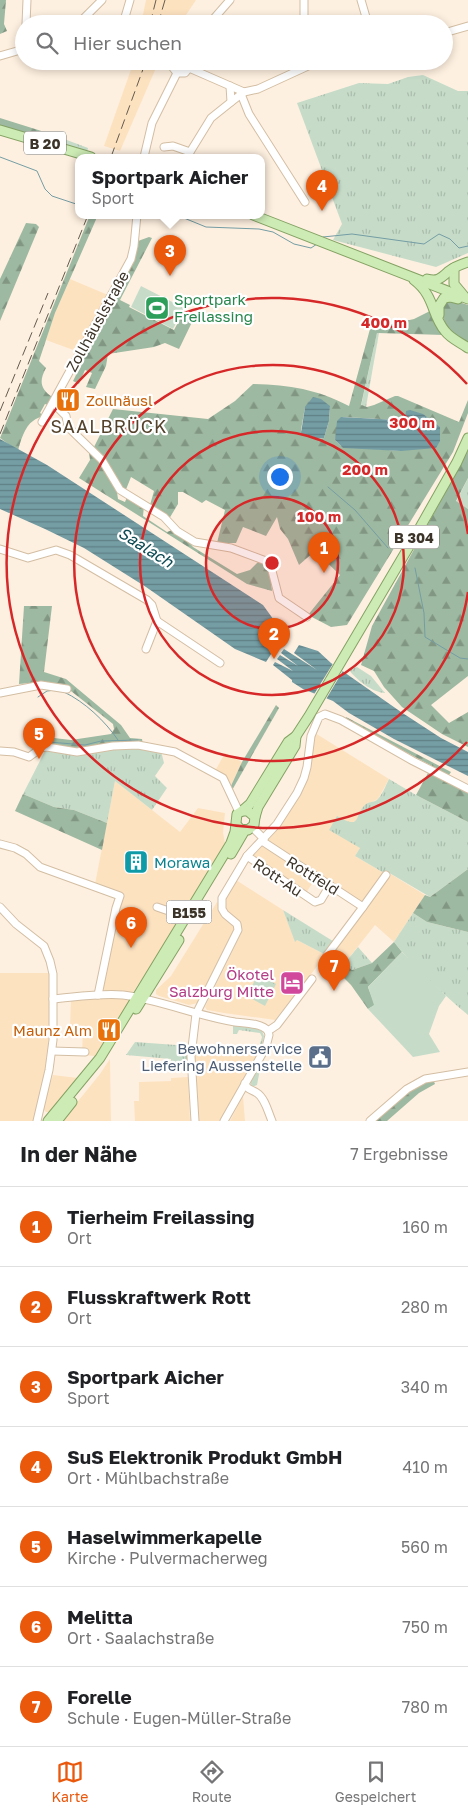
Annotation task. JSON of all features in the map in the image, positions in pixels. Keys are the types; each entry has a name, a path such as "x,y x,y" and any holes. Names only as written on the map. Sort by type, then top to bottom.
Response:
{"main road":[{"name":"B 20","path":"0,130 80,154"},
{"path":"263,219 467,300"},
{"path":"405,274 438,280 445,277 449,271 468,262"},
{"path":"454,268 454,284 467,300"},
{"path":"405,274 420,285 428,294 440,322 448,334 467,346"},
{"path":"440,322 439,308 444,298 450,297 467,300"},
{"name":"B 304","path":"296,736 457,462 468,438"},
{"path":"296,736 295,746 258,807 255,823 249,829 240,828 236,824 235,819 250,804 288,742 296,736"},
{"path":"240,812 248,811 255,818"},
{"name":"B155","path":"57,1121 98,1071 186,917 231,843 236,824"},
{"name":"B155","path":"48,1121 100,1058 249,829"}],"street":[{"path":"26,15 27,0"},
{"path":"87,15 102,0"},
{"path":"125,15 129,0"},
{"path":"218,15 230,0"},
{"path":"304,0 304,15"},
{"path":"361,0 365,15"},
{"path":"453,30 468,26"},
{"path":"0,56 15,52"},
{"path":"175,70 177,73 185,74 187,70"},
{"path":"199,70 243,93 249,114 305,202"},
{"path":"190,154 211,118 243,93 258,90 294,70"},
{"path":"145,154 152,123 177,73"},
{"path":"230,86 231,102"},
{"path":"164,147 173,146 187,154"},
{"name":"Zollhäuslstraße","path":"42,422 131,259 137,219"},
{"path":"53,403 66,416 68,427 102,460 120,490 164,516 177,531 195,542 232,548 266,561 271,568 279,598 307,616"},
{"path":"0,549 28,558 50,551 63,551 147,600 152,605 157,621 146,649"},
{"path":"157,621 220,663"},
{"path":"0,693 41,685 66,689"},
{"path":"195,1121 191,1056 196,1014 238,930 237,924 233,919 225,914 222,898 247,856 278,824 304,778 311,736 319,717 325,714 341,720 413,761 468,789"},
{"path":"0,751 14,752 28,757 41,748 77,752 113,746 138,745 175,752 223,778 240,812"},
{"name":"Rottfeld","path":"249,829 364,907"},
{"path":"0,844 15,848 26,854 40,867 120,896 98,995"},
{"name":"Rott-Au","path":"247,856 315,902 321,900 330,885"},
{"path":"327,955 364,907 386,874"},
{"path":"0,907 16,924 44,946 53,974 50,1070 37,1121"},
{"path":"157,908 186,917"},
{"path":"268,1031 277,1025 312,979"},
{"path":"53,1000 98,995 122,995 140,998 217,1019 262,1026 268,1031 269,1035 266,1047 224,1121"},
{"path":"52,1051 85,1052"},
{"path":"370,1121 407,1089 425,1078 468,1072"},
{"path":"246,1083 247,1087 255,1091 262,1098 272,1121"},
{"path":"40,1111 44,1121"}],"shaded area":[{"path":"146,0 196,0 186,15 143,15"},
{"path":"131,70 155,70 120,151 104,146"},
{"path":"70,279 108,295 76,351 46,340 55,313"},
{"path":"315,733 389,779 378,799 366,805 357,820 348,822 360,848 355,856 384,873 364,904 266,842 283,823 306,783"},
{"path":"225,753 242,762 230,788 215,771"},
{"path":"115,781 180,832 198,808 225,813 223,833 225,843 180,921 132,994 101,993 122,893 95,884"},
{"path":"262,846 315,879 306,893 252,857"},
{"path":"389,873 425,895 394,942 375,925 344,964 333,953"},
{"path":"236,880 283,910 295,941 297,940 326,955 275,1020 207,1010 205,1007 241,934 239,921 225,907 225,899"},
{"path":"217,902 235,929 198,1003 189,1005 159,996 156,994 156,990 171,976"},
{"path":"0,973 50,973 51,1018 47,1056 42,1091 33,1121 0,1121"},
{"path":"121,997 130,1000 95,1056 82,1055 83,1027 70,1026 71,1000"},
{"path":"261,1047 222,1121 197,1121 194,1053 233,1052"},
{"path":"110,1059 111,1121 62,1121 100,1074"},
{"path":"53,1075 78,1078 50,1112 46,1112 44,1110 44,1103"},
{"path":"188,1077 190,1121 135,1121 134,1101 139,1101 139,1082 171,1081 171,1078"},
{"path":"243,1096 245,1121 230,1121"}],"green space":[{"path":"0,0 6,0 4,24 7,31 0,34"},
{"path":"423,75 458,91 468,91 468,253 436,267 333,240 342,224 297,103 359,83 388,84 408,77"},
{"path":"0,118 51,134 50,140 0,126"},
{"path":"51,134 88,148 87,152 50,140"},
{"path":"88,219 96,219 55,313 39,361 46,368 42,377 43,387 52,397 48,405 45,404 40,413 43,415 30,423 25,430 18,451 0,438"},
{"path":"26,223 36,224 39,227 0,321 0,279"},
{"path":"149,237 152,238 120,300 130,305 129,307 174,330 184,311 194,318 179,349 165,343 154,347 108,354 106,366 95,389 86,387 92,373 85,370 79,384 73,381 76,375 72,373 137,249 138,241"},
{"name":"Sportpark Freilassing","path":"141,286 184,308 173,329 131,307"},
{"path":"447,301 456,301 468,305 468,343 452,333 443,317 442,305"},
{"path":"432,310 444,335 377,333 361,405 367,407 398,396 459,422 468,400 468,413 453,452 347,625 331,627 308,615 340,575 315,551 299,565 288,539 280,529 277,517 266,536 243,527 236,543 217,543 225,510 206,500 202,503 183,492 178,492 178,504 169,519 150,505 154,491 131,477 125,492 117,492 118,499 125,502 127,497 144,506 143,516 167,532 177,528 193,547 237,574 250,570 259,561 270,571 272,591 247,584 79,478 90,460 88,444 93,449 113,409 208,419 235,401 253,384 279,385 303,389 349,406 370,329 414,319","holes":["330,406 329,421 324,438 318,439 303,435 301,430 305,407","406,411 400,451 341,446 335,440 343,417 399,420 405,416"]},
{"path":"377,333 379,333 366,407 361,406"},
{"path":"468,451 468,478 456,501 468,509 468,676 431,705 449,723 468,712 468,747 442,734 402,707 384,687 374,671 361,665 372,626"},
{"path":"468,478 468,509 456,502"},
{"path":"24,606 52,606 44,672 66,679 121,725 130,738 142,739 143,745 83,750 47,747 27,732 27,729 33,727 54,738 71,740 111,734 114,729 113,724 62,684 42,682 19,684"},
{"path":"357,667 371,676 385,693 365,685 348,669"},
{"path":"276,705 279,708 231,792 230,788 242,762"},
{"path":"346,717 451,772 449,775 345,720"},
{"path":"47,747 160,747 164,763 155,776 167,788 152,810 115,781 107,823 74,810 54,807 23,794"},
{"path":"428,773 468,792 468,822 416,795"},
{"path":"389,779 468,822 468,869 430,897 386,871 384,873 355,856 360,848 329,830 337,816 354,822 366,804 379,798"},
{"path":"23,794 54,807 74,810 107,823 102,850 15,811"},
{"path":"468,869 468,932 427,922 413,913 425,895 430,897"},
{"path":"283,910 336,943 326,955 297,940 295,942"},
{"path":"413,913 427,922 468,932 468,1015 429,980 394,942"},
{"path":"394,942 402,952 368,987 375,1005 368,1009 351,985 327,961 333,953 352,970 372,963"},
{"path":"358,947 372,963 352,970 344,964"},
{"path":"402,952 446,996 439,1006 429,1034 440,1052 413,1057 368,1009 374,1005 368,987"},
{"path":"258,974 276,984 265,1006 247,996"},
{"path":"233,1025 257,1028 262,1031 264,1036 262,1045 260,1044 262,1037 260,1033 239,1030 237,1034 233,1034"},
{"path":"135,1042 190,1046 188,1062 171,1062 171,1059 126,1055"},
{"path":"262,1059 257,1085 252,1087 250,1081"},
{"path":"433,1079 435,1084 419,1093 387,1121 368,1121 408,1086"}],"water":[{"path":"313,397 321,399 330,406 329,421 324,438 312,438 301,433 305,407"},
{"path":"410,410 423,414 440,427 440,441 436,448 401,451 343,448 335,440 337,421 341,417 399,420 405,416 406,411"},
{"name":"Saalach","path":"0,439 47,465 263,605 284,634 266,662 235,649 146,587 84,548 0,509"},
{"path":"299,645 318,651 331,663 401,712 441,738 468,752 468,776 394,739 349,713 333,701 303,689 292,682 273,665 275,662 293,671 277,659 280,655 298,666 281,653 284,649 317,670 294,653"}],"pier":[{"path":"334,662 344,669 325,701 313,696"}],"waterway":[{"path":"0,157 37,171 45,189 52,196 75,204"},
{"path":"186,219 206,227 259,229 273,232 294,244 311,248 317,244"},
{"path":"323,237 352,234 424,244 439,234 450,239 459,248 468,246"},
{"path":"328,487 355,510 388,548"},
{"path":"415,568 424,613 425,637 460,658 468,659"},
{"path":"38,697 47,691 56,690"},
{"path":"64,692 94,713 118,740"},
{"path":"39,734 49,742 85,745 101,741 138,740"}],"railway":[{"path":"152,15 156,0"},
{"path":"161,15 165,0"},
{"path":"112,154 143,70"},
{"path":"0,434 86,219"},
{"path":"0,411 48,293"}],"place":[{"name":"SuS Elektronik Produkt GmbH","path":"322,211"},
{"name":"Sportpark Aicher","path":"170,276"},
{"name":"Sportpark Freilassing","path":"157,308"},
{"name":"Zollhäusl","path":"68,400"},
{"name":"Tierheim Freilassing","path":"324,573"},
{"name":"Flusskraftwerk Rott","path":"274,659"},
{"name":"Haselwimmerkapelle","path":"39,759"},
{"name":"Morawa","path":"136,862"},
{"name":"Melitta","path":"131,948"},
{"name":"Ökotel Salzburg Mitte","path":"292,983"},
{"name":"Forelle","path":"334,991"},
{"name":"Maunz Alm","path":"109,1030"},
{"name":"Bewohnerservice Liefering Aussenstelle","path":"320,1057"}],"district":[{"name":"SAALBRÜCK","path":"109,426"}]}
